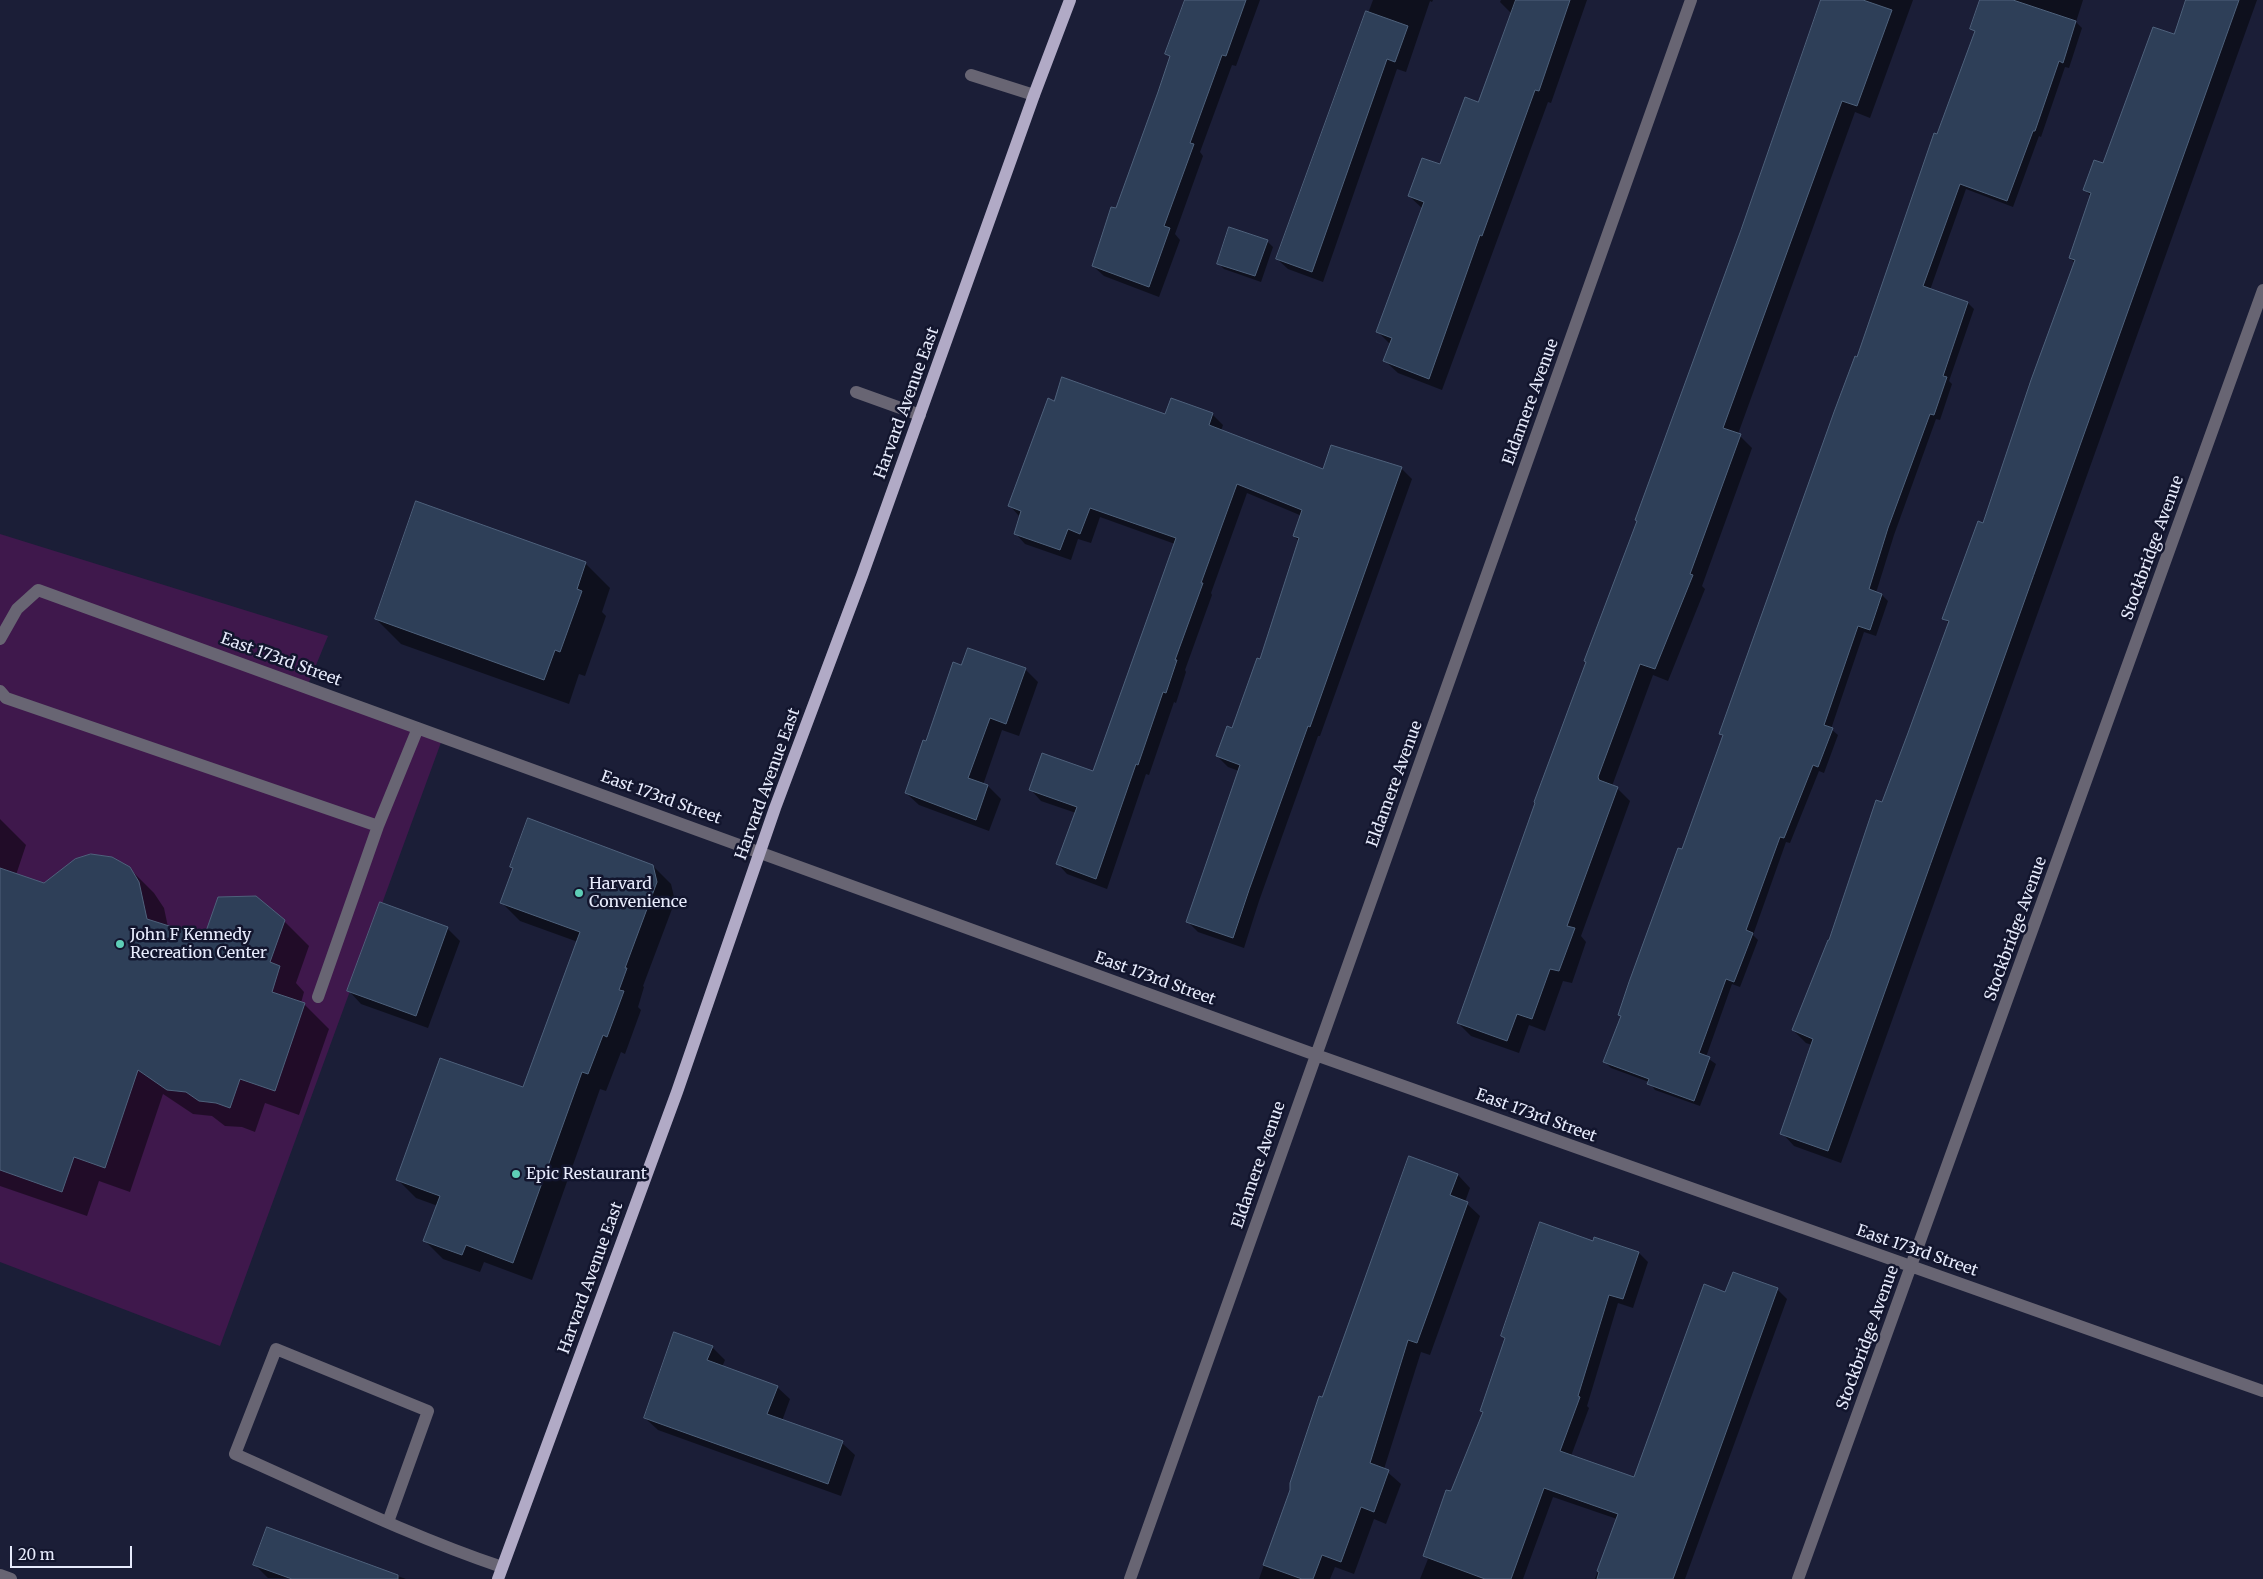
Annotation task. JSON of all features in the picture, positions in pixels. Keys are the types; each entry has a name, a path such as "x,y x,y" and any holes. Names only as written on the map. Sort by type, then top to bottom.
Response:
{"main road":[{"name":"Harvard Avenue East","path":"500,1573 677,1092 761,851 1070,0"}],"street":[{"name":"Eldamere Avenue","path":"1130,1579 1692,0"},
{"path":"971,75 1034,95"},
{"name":"Stockbridge Avenue","path":"1798,1579 2263,290"},
{"path":"856,392 920,415"},
{"name":"East 173rd Street","path":"0,639 17,609 38,590 761,851 1316,1055 2263,1391"},
{"path":"0,691 6,698 378,826"},
{"path":"318,997 378,826 418,728"},
{"path":"388,1522 428,1411 276,1349 235,1454 500,1573"},
{"path":"0,1575 10,1579"}],"shaded area":[{"path":"0,534 328,636 307,687 443,737 220,1346 0,1262"}],"building":[{"path":"1185,0 1246,0 1226,56 1222,55 1190,143 1194,144 1164,226 1170,228 1149,287 1092,266 1111,207 1116,208 1158,92 1170,56 1165,54"},
{"path":"1516,0 1570,0 1539,91 1535,90 1482,236 1480,235 1429,379 1383,361 1392,338 1376,332 1424,202 1408,196 1422,158 1440,164 1465,97 1478,102"},
{"path":"1821,0 1863,0 1892,10 1857,106 1842,101 1723,428 1741,434 1690,574 1693,575 1655,669 1640,664 1598,777 1599,780 1618,787 1567,926 1575,928 1559,971 1550,969 1532,1019 1517,1014 1507,1041 1457,1023 1534,802 1586,662 1584,661 1637,521 1635,520 1741,230"},
{"path":"1980,0 2013,0 2076,21 2063,63 2059,61 2035,131 2033,131 2007,201 1960,184 1923,286 1968,302 1943,376 1947,377 1934,415 1930,414 1888,528 1869,589 1882,594 1870,630 1858,626 1824,725 1833,728 1818,767 1813,765 1784,838 1780,837 1746,930 1753,933 1734,982 1726,979 1699,1053 1710,1057 1694,1101 1647,1084 1649,1079 1603,1062 1621,1016 1618,1015 1629,982 1678,848 1682,849 1723,735 1719,734 1834,412 1855,356 1857,357 1934,133 1937,134 1975,31 1970,29"},
{"path":"2186,0 2239,0 1828,1151 1780,1134 1813,1039 1792,1030 1829,940 1876,800 1882,802 1908,733 1949,621 1942,619 1978,521 1983,523 2031,380 2075,260 2069,258 2091,193 2083,190 2094,160 2103,163 2153,27 2174,34"},
{"path":"1366,11 1408,26 1395,62 1387,59 1312,272 1276,259"},
{"path":"1229,227 1268,240 1255,276 1217,264"},
{"path":"1062,377 1165,414 1171,398 1213,413 1209,425 1323,469 1331,445 1402,467 1233,938 1186,922 1240,765 1216,756 1227,726 1232,728 1257,658 1260,659 1299,538 1293,536 1302,510 1237,484 1201,583 1203,583 1175,660 1177,660 1166,693 1163,692 1096,879 1056,864 1077,807 1029,790 1042,753 1093,771 1176,538 1090,508 1080,534 1068,529 1060,550 1014,534 1021,511 1008,506 1048,398 1054,401"},
{"path":"416,501 586,562 577,589 582,591 560,652 555,650 544,680 375,619"},
{"path":"968,648 1026,668 1006,724 990,718 968,778 988,785 976,820 905,793 923,740 926,741 953,662 961,665"},
{"path":"528,818 653,865 657,882 625,968 627,968 619,990 624,991 607,1037 603,1035 588,1074 582,1072 513,1263 466,1245 462,1255 423,1241 440,1196 396,1180 440,1058 523,1087 580,932 500,903 513,868 510,867"},
{"path":"91,854 112,857 130,867 139,882 147,919 204,937 218,897 256,896 285,920 270,962 280,966 272,992 305,1003 275,1091 240,1079 230,1108 216,1103 199,1101 186,1092 167,1090 138,1070 105,1168 74,1157 62,1192 0,1170 0,868 44,883 75,859"},
{"path":"380,902 448,927 416,1016 347,991"},
{"path":"1409,1156 1458,1174 1450,1195 1468,1202 1417,1343 1408,1340 1370,1463 1389,1470 1374,1512 1361,1507 1341,1562 1322,1555 1313,1579 1302,1579 1263,1565 1290,1490 1290,1483 1319,1396 1322,1397"},
{"path":"1540,1222 1593,1241 1594,1237 1639,1252 1623,1299 1609,1295 1578,1396 1580,1397 1560,1451 1634,1477 1704,1284 1725,1292 1733,1272 1778,1288 1673,1579 1597,1579 1599,1572 1597,1571 1618,1514 1544,1488 1511,1579 1485,1579 1423,1556 1446,1490 1451,1491 1483,1412 1480,1411 1505,1338 1501,1336"},
{"path":"674,1332 713,1346 707,1360 778,1386 767,1414 843,1441 828,1484 644,1418"},
{"path":"267,1527 398,1575 398,1579 292,1579 253,1565"}],"place":[{"name":"Harvard Convenience","path":"579,893"},
{"name":"John F Kennedy Recreation Center","path":"120,944"},
{"name":"Epic Restaurant","path":"516,1174"}]}
